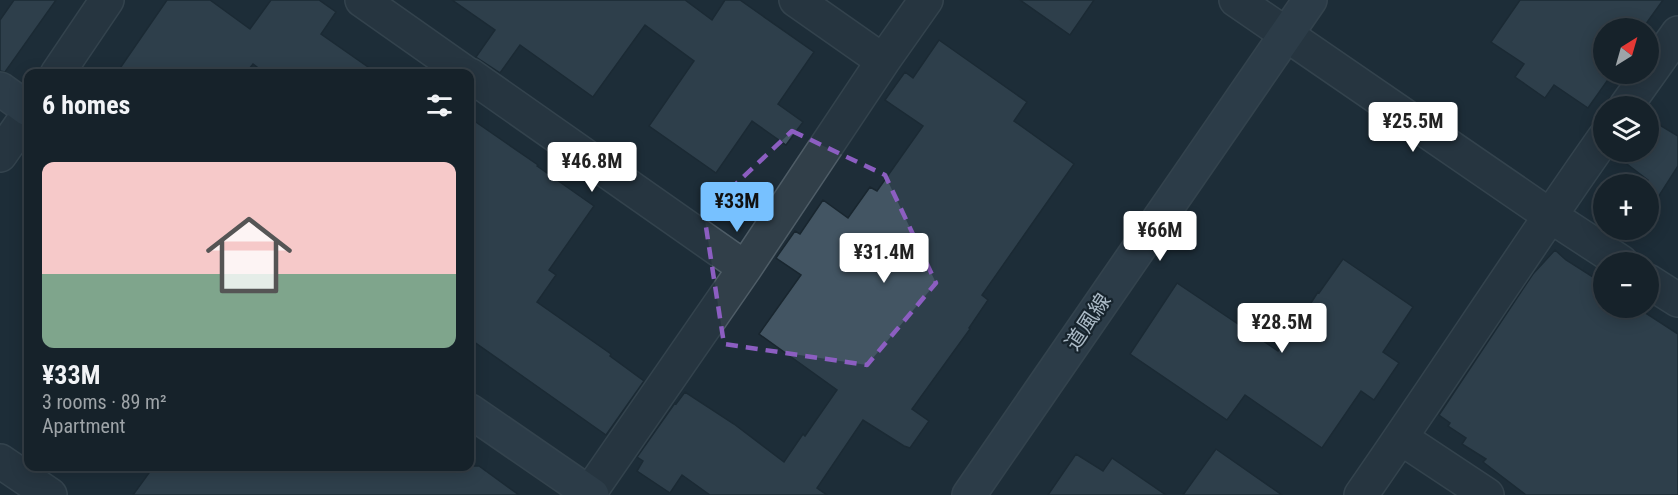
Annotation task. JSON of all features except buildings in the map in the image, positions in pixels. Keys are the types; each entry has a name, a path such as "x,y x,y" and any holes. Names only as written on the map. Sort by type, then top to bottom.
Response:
{"street":[{"path":"60,69 107,0"},
{"path":"362,0 461,69"},
{"path":"796,0 883,61"},
{"path":"474,414 590,494 926,0"},
{"path":"1236,0 1606,252"},
{"name":"道風線","path":"969,495 1310,0"},
{"path":"1633,96 1678,33"},
{"path":"474,78 745,268"},
{"path":"0,89 24,106"},
{"path":"0,155 24,121"},
{"path":"1361,495 1593,153"},
{"path":"1659,288 1678,300"},
{"path":"1401,438 1487,495"},
{"path":"0,460 50,495"}],"highlighted area":[{"path":"792,131 885,175 936,283 867,365 724,344 704,214"}]}
